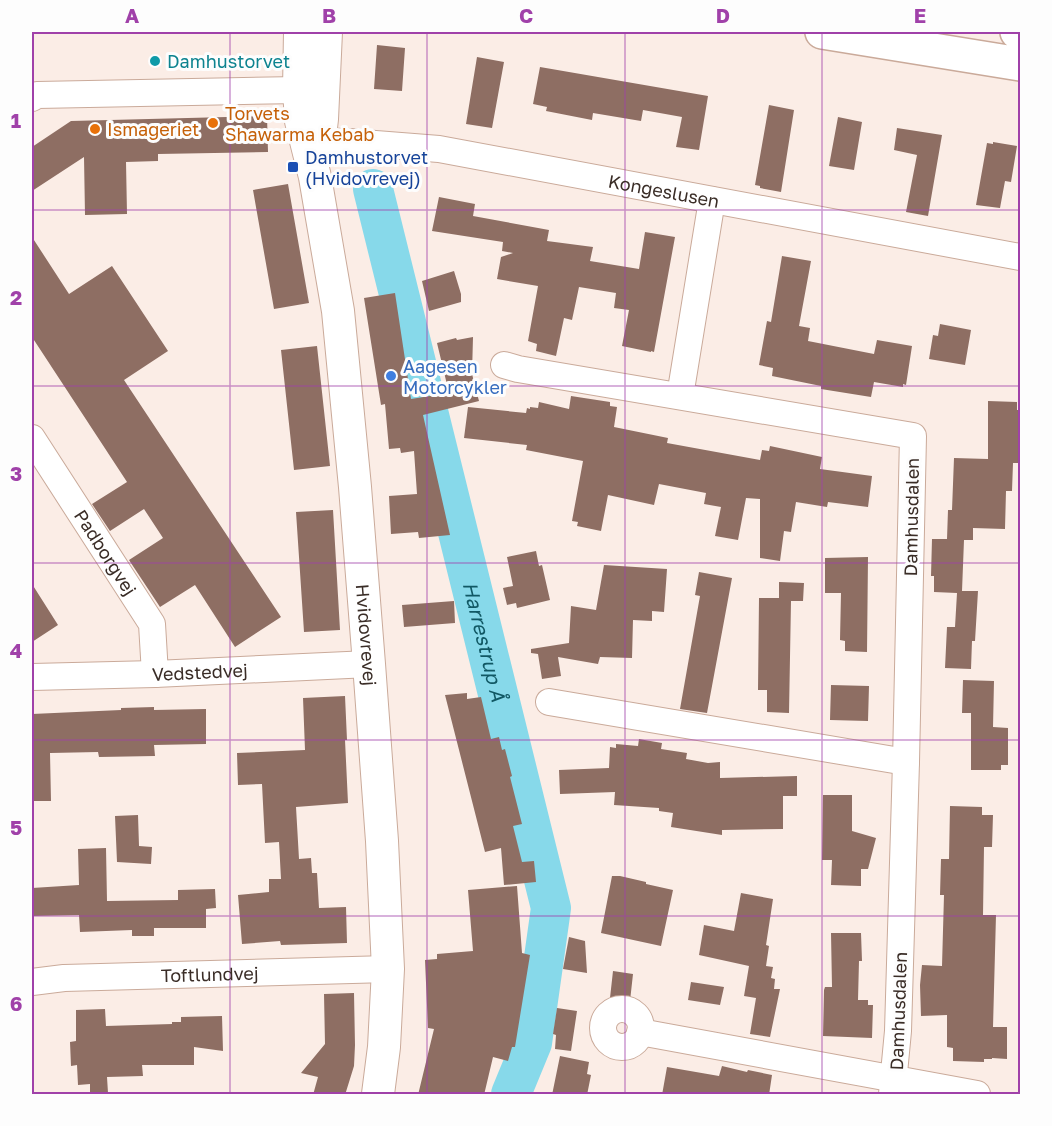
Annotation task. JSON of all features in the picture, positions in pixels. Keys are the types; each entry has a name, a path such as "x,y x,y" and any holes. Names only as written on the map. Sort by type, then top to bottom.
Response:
{"main road":[{"path":"822,32 1020,64"}],"street":[{"name":"Hvidovrevej","path":"300,32 298,90 302,121 312,141 315,177 338,311 355,487 382,841 388,969 384,1047 378,1095"},
{"name":"Hvidovrevej","path":"312,141 322,119 326,32"},
{"path":"32,98 37,94 298,90"},
{"name":"Kongeslusen","path":"312,141 439,149 1020,257"},
{"path":"680,396 712,200"},
{"name":"Damhusdalen","path":"504,366 913,436 899,1019 894,1087"},
{"name":"Padborgvej","path":"32,438 152,624 155,674"},
{"name":"Vedstedvej","path":"32,677 369,664"},
{"path":"549,702 906,762"},
{"name":"Toftlundvej","path":"32,982 64,978 388,969"},
{"name":"Damhusdalen","path":"640,1032 894,1087 977,1095"}],"building":[{"path":"377,45 405,48 402,91 374,89"},
{"path":"477,57 504,62 492,128 466,124"},
{"path":"540,67 708,96 699,150 676,147 682,117 643,110 641,121 593,113 592,120 546,111 547,107 533,104"},
{"path":"769,105 794,110 781,192 755,185"},
{"path":"267,116 268,152 158,154 158,161 126,162 127,214 85,215 84,157 32,191 32,147 71,121"},
{"path":"838,117 862,122 854,170 829,166"},
{"path":"897,128 942,135 928,216 906,212 917,155 894,150"},
{"path":"993,142 1017,146 1011,182 1005,181 1000,208 976,205 987,143 993,144"},
{"path":"288,184 309,303 274,309 253,190"},
{"path":"439,197 475,204 473,216 549,230 547,241 593,247 590,261 639,269 645,232 675,237 654,352 622,346 629,310 614,308 616,293 579,287 572,320 564,318 556,356 536,351 537,344 528,341 538,286 497,279 501,257 513,253 502,251 503,242 432,231"},
{"path":"32,237 69,294 112,266 168,351 124,380 281,617 235,647 195,585 160,607 129,560 163,538 144,509 110,531 92,504 127,482 32,337"},
{"path":"782,256 811,261 799,326 810,328 808,341 874,354 877,340 912,346 906,385 903,384 903,387 874,382 871,397 821,389 821,386 772,376 773,368 759,365 767,321 771,322"},
{"path":"454,271 461,302 429,311 422,281"},
{"path":"395,293 411,399 449,393 437,343 456,338 457,340 473,337 472,374 479,401 423,415 450,535 419,538 418,532 391,534 389,496 417,494 414,451 401,453 400,448 389,449 385,404 381,405 364,298"},
{"path":"940,324 971,330 965,365 929,359 933,335 938,336"},
{"path":"317,346 330,466 294,470 281,350"},
{"path":"571,396 610,402 610,406 617,407 614,427 668,438 667,443 760,460 762,450 769,451 770,446 822,457 820,469 872,476 868,507 828,502 827,507 796,502 791,532 784,531 780,561 760,558 760,499 746,498 738,540 715,536 721,507 704,504 706,493 659,484 654,505 608,495 601,531 577,526 578,522 572,521 583,461 526,450 527,445 464,438 468,407 526,413 527,408 538,408 539,402 569,409"},
{"path":"988,401 1017,402 1017,410 1020,410 1020,463 1013,463 1012,491 1006,491 1005,529 973,528 973,540 964,540 962,591 978,591 971,669 945,668 947,627 955,627 957,593 934,592 934,576 931,576 932,539 947,539 948,510 952,510 954,458 988,459"},
{"path":"333,510 340,630 304,632 296,512"},
{"path":"536,551 539,566 542,565 550,600 517,608 516,603 507,605 503,588 513,586 507,557"},
{"path":"868,557 867,652 845,651 845,641 840,640 841,593 825,593 825,558"},
{"path":"604,565 667,569 664,612 652,611 652,621 633,620 632,658 600,657 598,664 558,657 561,676 542,679 538,654 531,653 531,649 569,643 571,606 596,610"},
{"path":"699,572 732,578 707,713 680,709 700,596 695,595"},
{"path":"779,582 804,583 803,601 791,601 789,713 767,712 767,690 758,690 759,598 779,598"},
{"path":"32,584 58,625 32,642"},
{"path":"454,601 455,623 404,627 402,605"},
{"path":"963,680 994,681 993,727 1008,728 1008,765 1001,765 1001,770 971,770 971,713 962,713"},
{"path":"831,685 869,686 868,721 830,720"},
{"path":"467,693 467,699 481,697 491,739 499,737 502,750 505,749 522,824 513,826 522,862 534,861 536,882 504,885 501,848 485,852 445,695"},
{"path":"345,696 348,803 296,807 299,859 311,858 312,873 317,873 319,908 346,907 347,943 281,945 280,941 242,944 238,895 269,892 269,879 281,879 279,842 265,843 262,784 238,785 237,753 305,750 303,698"},
{"path":"154,707 154,710 206,709 206,744 154,745 155,756 99,757 98,752 50,753 51,801 32,801 32,714"},
{"path":"639,739 662,743 661,749 687,753 686,759 708,763 720,762 720,778 797,776 797,796 783,796 783,829 722,830 722,835 671,827 673,813 659,811 659,808 614,805 615,792 560,794 559,770 609,768 610,747 616,748 616,744 638,746"},
{"path":"823,795 852,795 852,831 876,838 868,869 861,869 861,886 831,885 832,860 822,860"},
{"path":"950,806 982,807 982,815 993,815 992,847 984,847 983,915 996,915 993,1027 1007,1027 1007,1059 984,1059 984,1062 953,1061 953,1048 947,1047 947,1015 921,1016 922,965 942,966 944,895 940,895 941,859 949,859"},
{"path":"138,815 139,846 152,847 151,864 117,862 115,816"},
{"path":"106,848 107,901 178,900 178,890 215,889 216,908 206,909 206,928 154,928 154,936 132,936 132,930 80,932 79,915 32,916 32,888 79,885 78,849"},
{"path":"612,876 673,890 661,946 601,933"},
{"path":"517,886 522,953 530,955 515,1047 512,1047 508,1061 493,1057 484,1095 418,1095 434,1029 428,1028 425,960 437,959 437,954 473,951 468,890"},
{"path":"741,893 773,899 766,945 769,946 766,966 773,967 771,978 775,979 774,989 780,989 770,1037 750,1034 756,998 744,996 749,966 699,955 704,925 734,931"},
{"path":"831,933 861,933 862,961 859,961 858,1000 868,1000 868,1005 873,1005 872,1038 823,1036 824,990 825,987 832,987"},
{"path":"569,937 585,941 587,973 563,969"},
{"path":"613,971 633,974 630,1001 610,998"},
{"path":"691,982 724,987 720,1005 688,1000"},
{"path":"354,993 354,1066 345,1095 313,1095 318,1077 301,1073 325,1044 324,994"},
{"path":"557,1008 577,1011 571,1051 555,1049 556,1035 553,1034"},
{"path":"105,1009 106,1026 172,1024 172,1022 181,1022 181,1017 222,1016 223,1051 194,1047 194,1065 142,1065 143,1076 107,1077 108,1093 90,1093 90,1084 78,1085 77,1065 71,1066 70,1042 76,1041 76,1010"},
{"path":"560,1056 589,1062 587,1074 591,1075 587,1095 552,1095"},
{"path":"722,1066 772,1075 769,1095 662,1095 667,1067 719,1076"}],"waterway":[{"name":"Harrestrup Å","path":"373,189 551,908 532,1043 511,1094"}],"place":[{"name":"Damhustorvet","path":"155,61"},
{"name":"Torvets Shawarma Kebab","path":"213,123"},
{"name":"Ismageriet","path":"95,129"},
{"name":"Damhustorvet (Hvidovrevej)","path":"293,167"},
{"name":"Aagesen Motorcykler","path":"391,376"}]}
